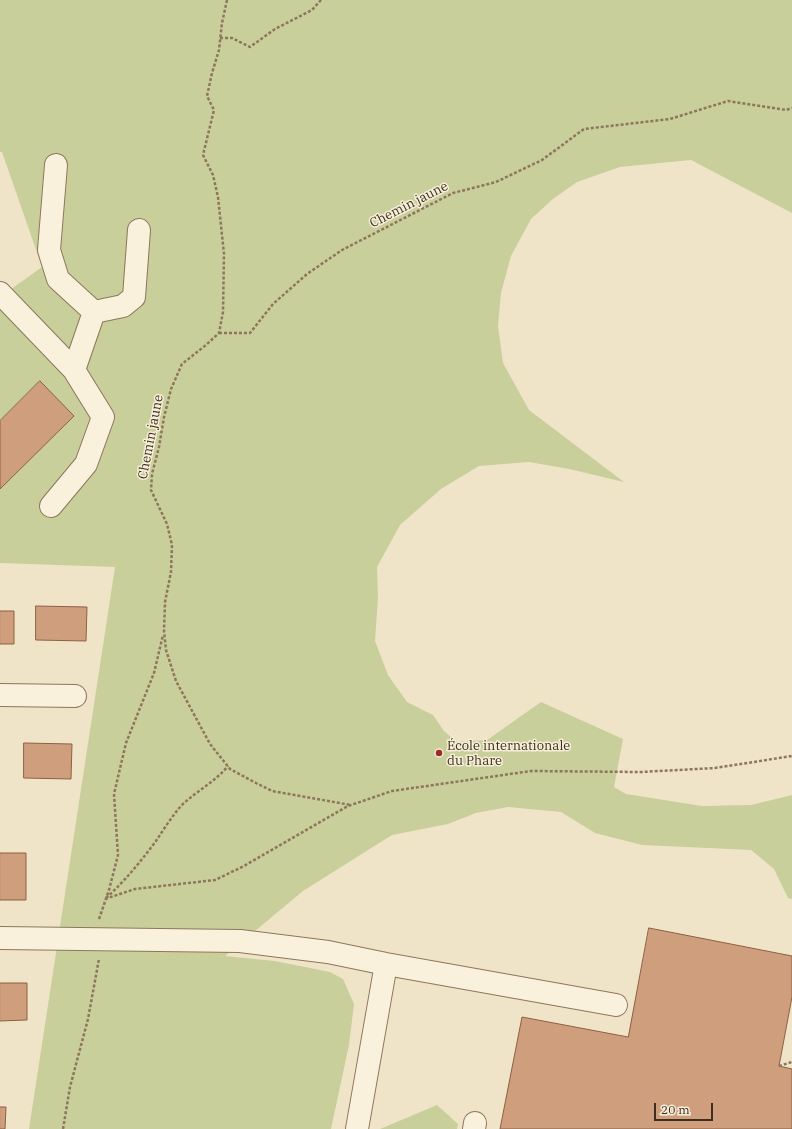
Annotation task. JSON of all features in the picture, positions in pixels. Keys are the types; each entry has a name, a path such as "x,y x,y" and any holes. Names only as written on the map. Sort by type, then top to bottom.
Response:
{"street":[{"path":"56,164 49,250 58,279 94,312"},
{"path":"94,312 123,306 134,297 138,230"},
{"path":"0,293 74,370 103,417 86,464 51,506"},
{"path":"74,370 94,312"},
{"path":"0,695 75,696"},
{"path":"0,938 240,942 328,952 386,964 616,1004"},
{"path":"357,1129 386,964"}],"path":[{"path":"218,333 223,312 224,254 218,197 213,175 203,155 214,110 207,96 212,73 220,50 222,23 227,0"},
{"path":"220,38 232,38 250,47 275,29 312,10 321,0"},
{"name":"Chemin jaune","path":"164,631 165,602 171,572 172,545 167,524 151,490 152,474 171,389 182,364 206,345 218,333 250,333 273,304 308,274 342,250 453,193 496,182 542,160 584,129 670,119 728,101 786,110 792,108"},
{"path":"164,631 166,650 176,681 210,744 228,766 272,791 351,805"},
{"path":"64,1129 70,1087 88,1019 101,940 98,917 118,855 114,794 126,743 154,672 164,631"},
{"path":"105,898 135,890 215,880 242,867 351,805 392,791 531,771 641,772 715,768 792,756"},
{"path":"105,898 143,859 181,806 221,774 228,766"},
{"path":"779,1066 792,1062"}],"green space":[{"path":"0,0 792,0 792,213 691,160 620,167 577,182 553,199 531,219 511,256 501,293 498,326 503,363 529,410 624,482 569,469 529,462 479,466 441,489 400,525 377,567 378,598 375,641 388,675 407,702 433,715 444,731 457,742 487,740 541,702 623,739 614,787 626,794 702,806 751,805 792,795 792,899 788,898 774,869 751,850 642,845 595,833 561,812 508,807 476,813 448,824 392,835 303,891 225,956 275,961 330,972 343,979 354,1004 349,1045 331,1129 29,1129 115,567 0,563 0,297 42,267 2,152 0,152"},
{"path":"437,1105 458,1124 457,1129 380,1129"}],"building":[{"path":"40,381 74,416 0,489 0,421"},
{"path":"36,606 87,607 86,641 36,640"},
{"path":"0,611 14,611 14,644 0,644"},
{"path":"24,743 72,744 71,779 24,778"},
{"path":"0,853 26,853 26,900 0,900"},
{"path":"649,928 792,956 792,997 779,1066 792,1069 792,1129 500,1129 522,1017 628,1037"},
{"path":"0,983 27,983 27,1020 0,1021"},
{"path":"0,1107 6,1107 5,1129 0,1129"}],"place":[{"name":"École internationale du Phare","path":"439,753"}]}
